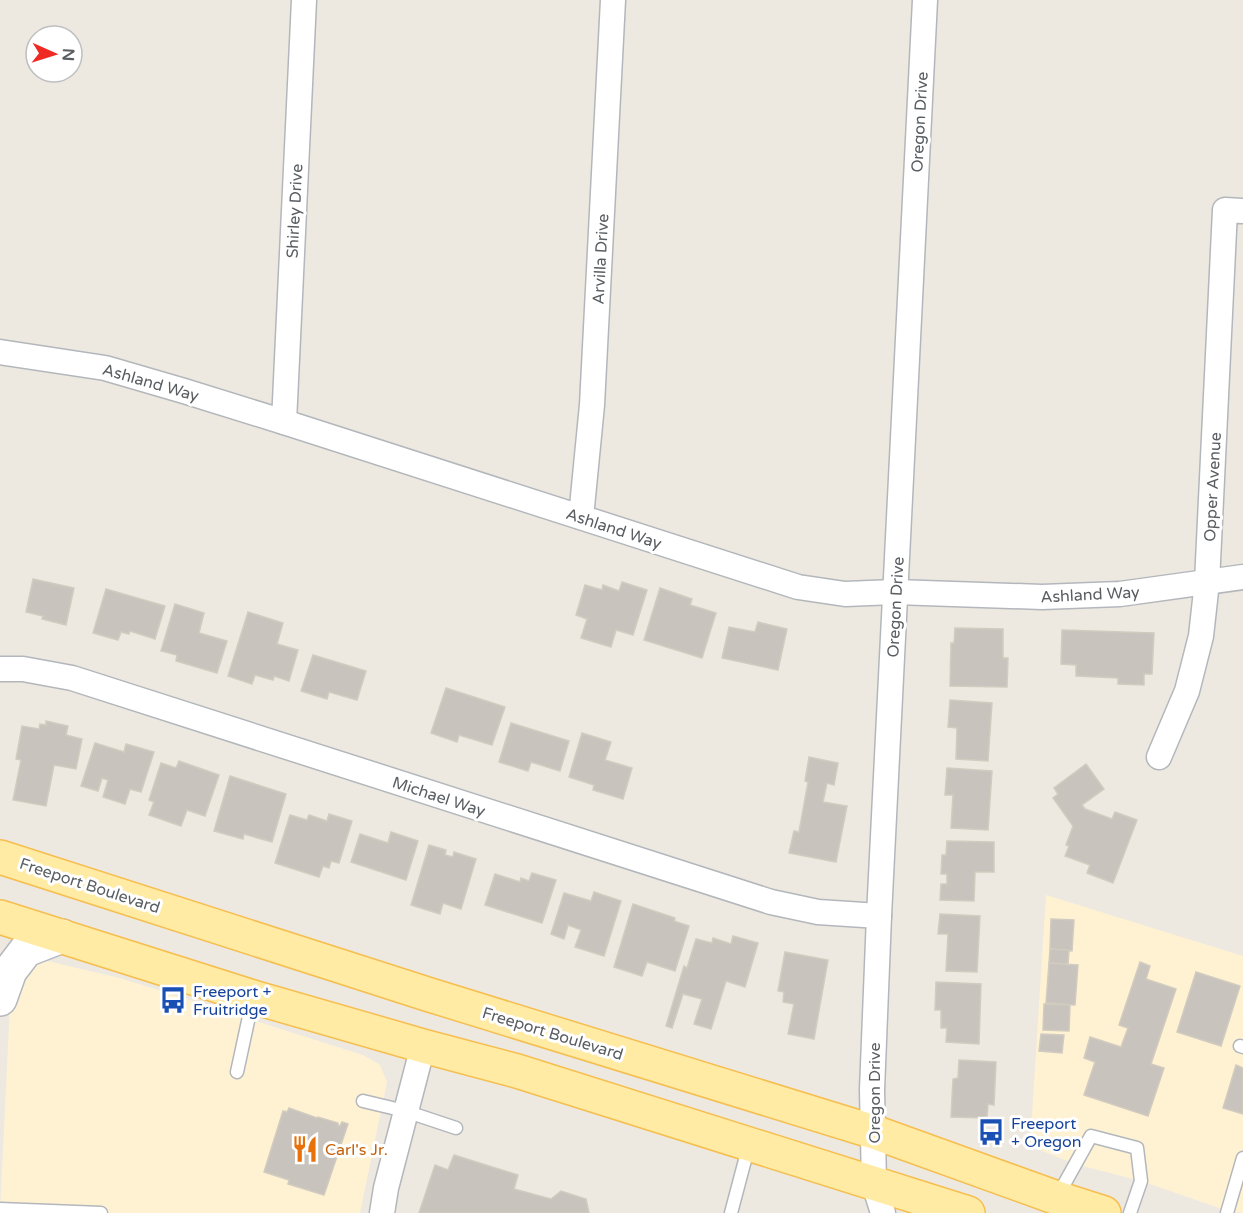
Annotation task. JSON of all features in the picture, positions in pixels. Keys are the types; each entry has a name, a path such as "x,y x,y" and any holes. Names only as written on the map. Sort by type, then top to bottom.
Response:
{"main road":[{"name":"Freeport Boulevard","path":"0,857 441,999 874,1132 1104,1213"},
{"path":"0,917 253,997 517,1071 750,1144 879,1198 968,1213"},
{"path":"0,999 10,971 26,950 62,936"}],"street":[{"name":"Shirley Drive","path":"284,422 304,0"},
{"name":"Arvilla Drive","path":"581,517 592,405 613,0"},
{"name":"Oregon Drive","path":"879,1198 873,1090 879,916 925,0"},
{"name":"Opper Avenue","path":"1159,757 1186,691 1201,636 1208,582 1234,211"},
{"name":"Ashland Way","path":"0,352 105,368 284,422 798,587 845,594 896,592 1042,597 1120,594 1243,577"},
{"name":"Michael Way","path":"0,669 23,669 72,678 771,902 818,912 879,916"},
{"path":"382,1213 386,1188 423,1046"}],"lane":[{"path":"237,1072 253,997"},
{"path":"363,1101 405,1111 456,1128"},
{"path":"1057,1198 1091,1136 1137,1148 1141,1181 1130,1213"},
{"path":"730,1213 750,1144"},
{"path":"1227,1213 1243,1158"},
{"path":"0,1209 101,1213"}],"shaded area":[{"path":"1046,895 1243,956 1243,1213 1228,1211 1141,1181 1075,1164 1030,1146"},
{"path":"47,961 120,978 363,1055 380,1065 387,1082 360,1213 0,1213 10,1004 13,989 37,962"}],"building":[{"path":"33,579 74,588 66,625 26,612"},
{"path":"622,582 647,590 633,635 616,630 611,647 581,638 587,619 576,615 585,585 602,590 603,585 619,591"},
{"path":"660,588 692,599 690,605 716,613 702,658 644,640"},
{"path":"106,589 165,606 155,639 130,631 129,634 121,632 118,640 93,633"},
{"path":"175,604 204,613 199,633 227,641 217,673 176,661 177,655 161,651"},
{"path":"248,612 283,623 277,644 298,650 289,681 274,676 273,680 255,675 252,684 228,676"},
{"path":"758,622 787,629 778,670 722,658 729,627 755,632"},
{"path":"955,628 1003,629 1003,658 1008,658 1007,687 950,686 951,643 954,643"},
{"path":"1062,630 1154,633 1152,674 1144,674 1144,685 1118,684 1118,678 1076,676 1076,665 1061,664"},
{"path":"313,655 366,671 357,700 329,692 327,699 301,691"},
{"path":"446,688 505,707 492,745 459,735 457,742 431,733"},
{"path":"950,700 992,703 988,761 956,759 957,728 948,727"},
{"path":"46,721 68,726 66,735 82,739 76,769 54,765 46,806 13,800 21,760 16,759 22,726 39,729 40,724 46,725"},
{"path":"511,723 569,741 560,771 531,762 528,771 499,762"},
{"path":"582,733 611,742 605,760 632,768 623,799 593,790 594,785 569,777"},
{"path":"95,743 124,752 126,744 154,752 141,792 130,789 125,804 103,797 108,780 102,778 98,791 81,786"},
{"path":"809,757 838,763 834,785 827,783 823,802 847,806 836,862 789,853 794,831 799,832 808,782 805,781"},
{"path":"179,761 219,775 205,816 187,810 181,826 149,815 154,802 149,800 161,763 176,768"},
{"path":"1086,764 1104,789 1082,805 1085,809 1112,819 1115,812 1137,820 1113,883 1087,873 1090,865 1065,856 1069,846 1066,845 1073,826 1053,798 1058,794 1054,788"},
{"path":"947,768 992,771 988,830 951,828 953,795 945,795"},
{"path":"230,776 286,794 272,842 244,834 243,839 214,831"},
{"path":"329,814 352,821 339,863 331,861 329,868 323,866 319,877 275,863 290,815 307,820 309,815 327,821"},
{"path":"391,832 418,841 406,880 351,862 360,834 388,843"},
{"path":"947,841 994,842 994,872 975,872 974,901 940,900 941,884 947,884 947,874 941,874 942,855 946,855"},
{"path":"429,845 446,850 445,855 453,857 454,852 476,859 461,909 443,903 440,914 411,905"},
{"path":"532,873 556,880 542,923 485,905 495,874 520,882 521,878 529,881"},
{"path":"594,892 621,901 604,956 575,947 581,930 568,925 564,939 551,934 564,893 591,901"},
{"path":"633,904 675,918 674,921 689,926 675,971 647,962 642,976 614,967"},
{"path":"940,914 980,916 977,972 946,971 948,934 938,934"},
{"path":"1051,919 1074,920 1072,951 1050,949"},
{"path":"733,936 758,943 745,987 726,981 711,1029 694,1024 702,999 683,994 672,1028 666,1026 684,966 687,968 696,939 712,943 713,938 731,944"},
{"path":"1050,949 1069,950 1068,964 1049,963"},
{"path":"785,952 828,960 814,1039 788,1034 794,1004 783,1002 784,992 778,991"},
{"path":"1140,962 1150,966 1146,979 1176,989 1151,1064 1164,1068 1148,1116 1084,1095 1095,1062 1084,1058 1090,1037 1121,1047 1128,1028 1119,1025"},
{"path":"1049,963 1078,965 1075,1005 1046,1003"},
{"path":"1196,972 1240,986 1221,1046 1177,1032"},
{"path":"936,982 981,984 979,1044 946,1042 947,1028 941,1028 941,1010 935,1010"},
{"path":"1044,1004 1070,1005 1069,1031 1043,1030"},
{"path":"1041,1034 1064,1035 1062,1053 1039,1051"},
{"path":"959,1060 996,1062 994,1105 988,1104 987,1118 951,1117 953,1079 958,1078"},
{"path":"1236,1065 1243,1068 1243,1114 1223,1108"},
{"name":"Carl's Jr.","path":"289,1108 338,1123 340,1126 342,1122 348,1124 324,1195 288,1184 289,1180 264,1172 283,1111 287,1112"},
{"path":"454,1155 518,1175 514,1189 551,1199 561,1191 586,1199 589,1213 419,1213 435,1165 448,1170"}],"place":[{"name":"Freeport + Fruitridge","path":"173,1000"},
{"name":"Freeport + Oregon","path":"991,1132"},
{"name":"Carl's Jr.","path":"305,1149"}]}
